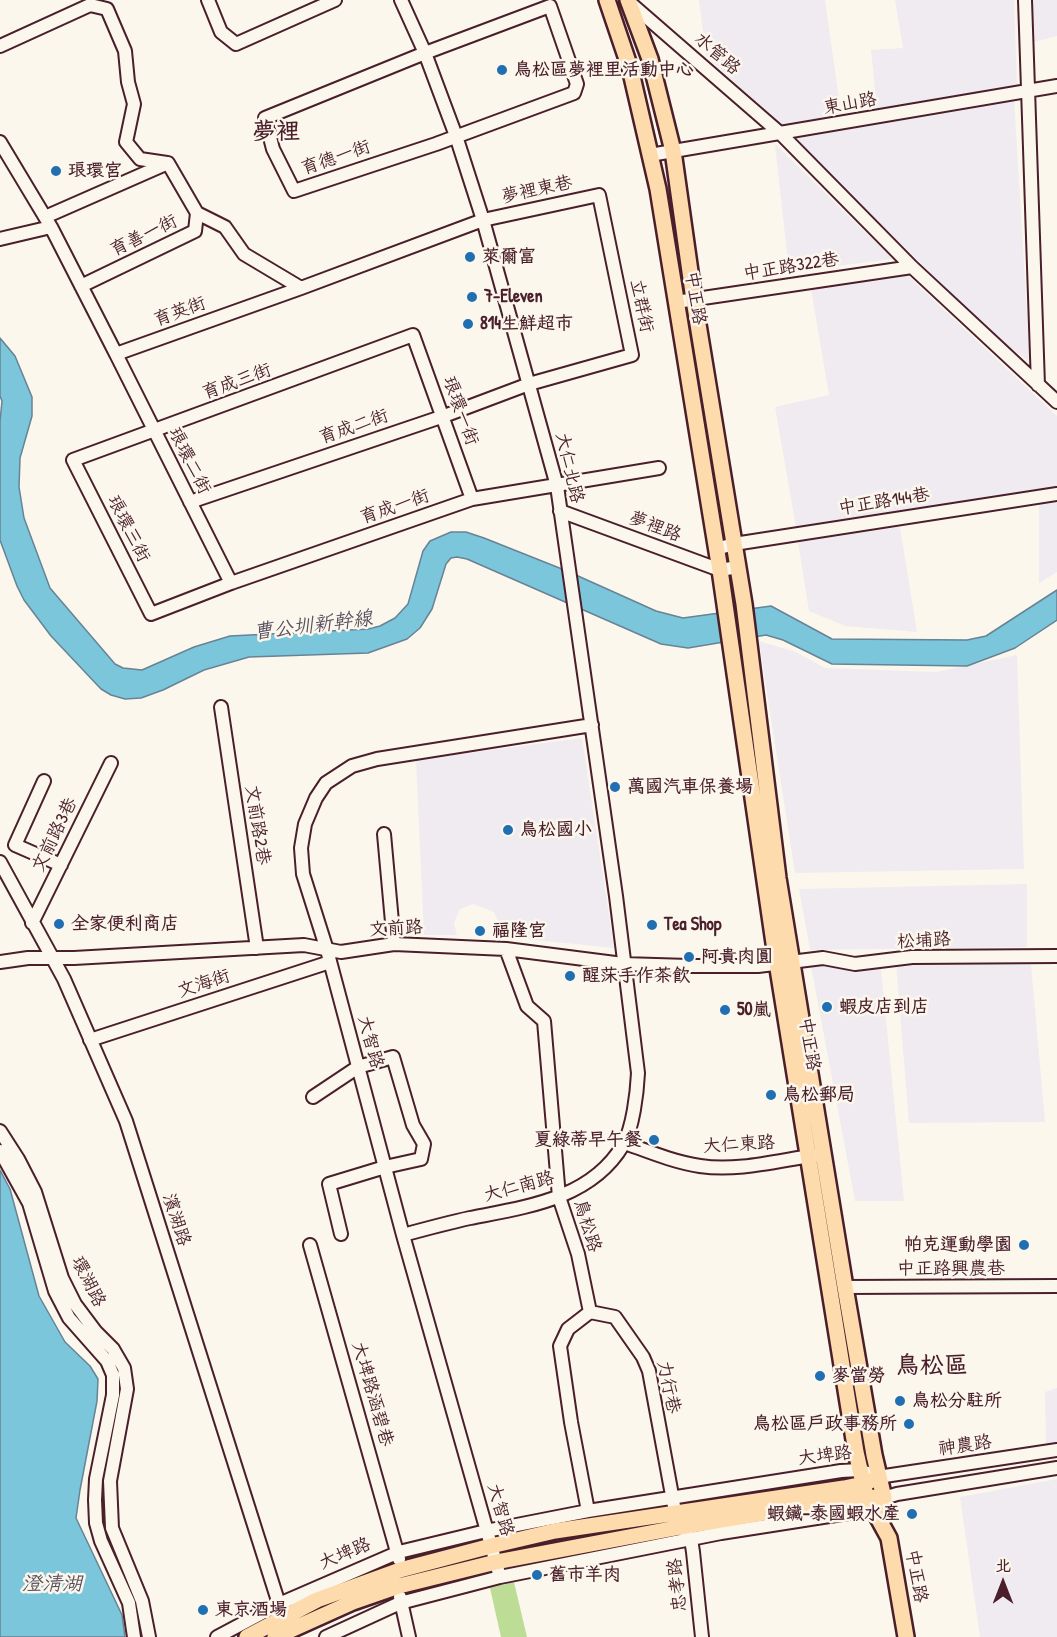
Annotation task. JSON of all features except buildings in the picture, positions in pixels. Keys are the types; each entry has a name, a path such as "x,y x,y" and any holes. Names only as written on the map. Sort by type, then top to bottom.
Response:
{"main road":[{"name":"中正路","path":"607,0 630,68 658,189 720,570 777,964 815,1156 872,1496 889,1538 906,1637"},
{"name":"中正路","path":"628,1 650,59 673,151 694,300 744,603 778,878 793,961 815,1156 845,1287 878,1477 872,1496"},
{"name":"大埤路","path":"247,1637 317,1600 400,1570 491,1546 555,1531 872,1496 878,1477"},
{"name":"大埤路","path":"275,1637 353,1602 399,1586 680,1519"}],"street":[{"path":"208,0 221,32 236,44 335,0"},
{"name":"大仁北路","path":"400,0 425,53 456,136 483,220 557,486 616,896 623,964"},
{"path":"1025,0 1038,385 1057,402"},
{"name":"水管路","path":"628,1 781,134 912,267 1038,385"},
{"path":"0,46 90,5 107,9 125,51 128,82 134,104 126,142 140,159 168,163"},
{"path":"425,53 550,6 577,84 575,92 456,136"},
{"name":"育德一街","path":"425,53 265,118 273,150 294,191 456,136"},
{"name":"東山路","path":"650,155 1057,86"},
{"path":"0,142 48,222 116,354"},
{"path":"0,239 48,222 168,163"},
{"name":"育善一街","path":"81,286 195,231 197,213 168,163"},
{"name":"夢裡東巷","path":"483,220 599,195"},
{"name":"立群街","path":"529,384 633,355 599,195"},
{"path":"197,213 225,227 244,254 301,288"},
{"name":"育英街","path":"116,354 483,220"},
{"name":"中正路322巷","path":"676,302 912,267"},
{"name":"琅環一街","path":"413,336 444,416 472,499"},
{"name":"育成三街","path":"73,460 413,336"},
{"name":"琅環二街","path":"116,354 231,583"},
{"name":"育成二街","path":"190,502 444,416 529,384"},
{"name":"琅環三街","path":"73,460 151,614"},
{"name":"育成一街","path":"151,614 231,583 472,499 659,468"},
{"name":"中正路144巷","path":"716,549 734,544 1057,494"},
{"name":"夢裡路","path":"560,511 720,570 738,567"},
{"name":"文前路2巷","path":"221,707 257,948"},
{"name":"大智路","path":"501,1577 486,1531 328,956 303,874 301,848 305,824 316,798 326,783 352,766 377,759 592,725"},
{"name":"文前路3巷","path":"32,923 111,763"},
{"path":"44,781 15,844 61,865"},
{"path":"384,834 393,944"},
{"name":"濱湖路","path":"0,862 64,979 126,1121 279,1604"},
{"name":"文前路","path":"0,962 28,958 303,945 328,956 393,944 506,949 623,964 758,966 793,961"},
{"name":"鳥松路","path":"506,949 527,1006 544,1021 559,1197 578,1254 590,1312"},
{"name":"文海街","path":"90,1041 328,956"},
{"name":"松埔路","path":"793,961 823,958 855,964 912,957 1057,956"},
{"name":"大仁南路","path":"403,1235 441,1224 546,1203 590,1180 612,1160 625,1143 637,1098 638,1073 623,964"},
{"path":"313,1097 358,1067 393,1057 413,1125 424,1144 421,1159 329,1184 341,1234"},
{"name":"環湖路","path":"0,1131 35,1192 62,1278 75,1304 96,1332 113,1349 124,1368 127,1389 110,1481 112,1528 142,1601 149,1637"},
{"name":"大仁東路","path":"625,1143 675,1161 703,1167 730,1167 815,1156"},
{"name":"環湖路","path":"0,1150 29,1203 55,1292 69,1318 107,1361 113,1375 114,1395 96,1479 96,1523 101,1541 129,1603 134,1637"},
{"name":"大埤路涵碧巷","path":"310,1245 399,1552 400,1603 409,1637"},
{"name":"中正路興農巷","path":"845,1287 1057,1286"},
{"path":"588,1511 571,1422 560,1346 568,1329 590,1312"},
{"name":"力行巷","path":"590,1312 615,1317 643,1357 649,1371 680,1519"},
{"path":"103,1446 116,1448"},
{"name":"神農路","path":"878,1477 1057,1450"},
{"name":"神農路","path":"872,1496 1057,1468"},
{"name":"大埤路","path":"326,1637 400,1603 501,1577 680,1519 872,1496"},
{"name":"大埤路","path":"217,1637 279,1604 399,1552 486,1531 588,1511 680,1519"},
{"name":"忠孝路","path":"680,1519 702,1637"}],"shaded area":[{"path":"699,0 825,0 841,113 784,128 706,56"},
{"path":"895,0 1014,0 1017,85 877,109 871,50 903,48"},
{"path":"1031,0 1057,0 1057,36 1034,42"},
{"path":"1014,99 1030,362 999,340 794,139"},
{"path":"775,144 893,259 789,272"},
{"path":"904,272 1057,416 1057,487 796,527 775,407 829,395 811,289"},
{"path":"1057,499 1057,572 1039,583 1039,502"},
{"path":"900,527 917,632 845,626 809,611 798,542"},
{"path":"759,641 796,652 825,668 936,672 1017,655 1024,869 795,873"},
{"name":"鳥松國小","path":"582,738 614,948 505,937 494,912 473,904 460,909 454,923 457,935 424,935 416,760"},
{"path":"1027,884 1027,947 810,950 799,889"},
{"path":"896,963 1031,964 1045,1122 909,1123"},
{"path":"830,964 851,969 881,969 904,1201 855,1201 811,966"},
{"path":"1057,1388 1057,1443 1046,1445 1045,1392"},
{"path":"1057,1479 1057,1637 980,1637 960,1497"}],"green space":[{"path":"514,1582 527,1637 501,1637 490,1588"}],"water":[{"path":"0,338 15,356 32,397 32,416 20,458 19,487 24,518 50,588 115,664 123,668 142,670 194,647 230,636 368,629 380,626 395,618 408,604 423,551 430,541 451,532 466,532 484,538 567,571 656,611 683,618 771,606 832,639 967,640 986,636 1057,590 1057,620 1015,648 967,666 832,664 783,640 766,635 688,648 661,644 467,559 457,557 451,558 446,564 432,609 420,628 407,639 368,653 249,657 204,670 141,698 125,699 101,689 51,636 24,600 0,540 2,401 0,396"},
{"name":"澄清湖","path":"0,1170 10,1189 39,1296 65,1342 90,1366 98,1379 97,1401 76,1518 122,1615 125,1637 0,1637"}],"place":[{"name":"鳥松區夢裡里活動中心","path":"502,70"},
{"name":"琅環宮","path":"56,171"},
{"name":"萊爾富","path":"470,257"},
{"name":"7-Eleven","path":"472,297"},
{"name":"814生鮮超市","path":"468,324"},
{"name":"萬國汽車保養場","path":"615,787"},
{"name":"鳥松國小","path":"508,830"},
{"name":"全家便利商店","path":"59,924"},
{"name":"Tea Shop","path":"652,925"},
{"name":"福隆宮","path":"480,931"},
{"name":"阿貴肉圓","path":"689,957"},
{"name":"醒莯手作茶飲","path":"570,976"},
{"name":"蝦皮店到店","path":"827,1007"},
{"name":"50嵐","path":"725,1010"},
{"name":"鳥松郵局","path":"771,1095"},
{"name":"夏綠蒂早午餐","path":"654,1140"},
{"name":"帕克運動學園","path":"1024,1245"},
{"name":"麥當勞","path":"820,1376"},
{"name":"鳥松分駐所","path":"900,1401"},
{"name":"鳥松區戶政事務所","path":"909,1424"},
{"name":"蝦鑶-泰國蝦水產","path":"912,1514"},
{"name":"舊市羊肉","path":"537,1575"},
{"name":"東京酒場","path":"203,1610"}],"district":[{"name":"夢裡","path":"276,133"},
{"name":"鳥松區","path":"932,1367"}],"water label":[{"name":"曹公圳新幹線","path":"313,626"}]}
